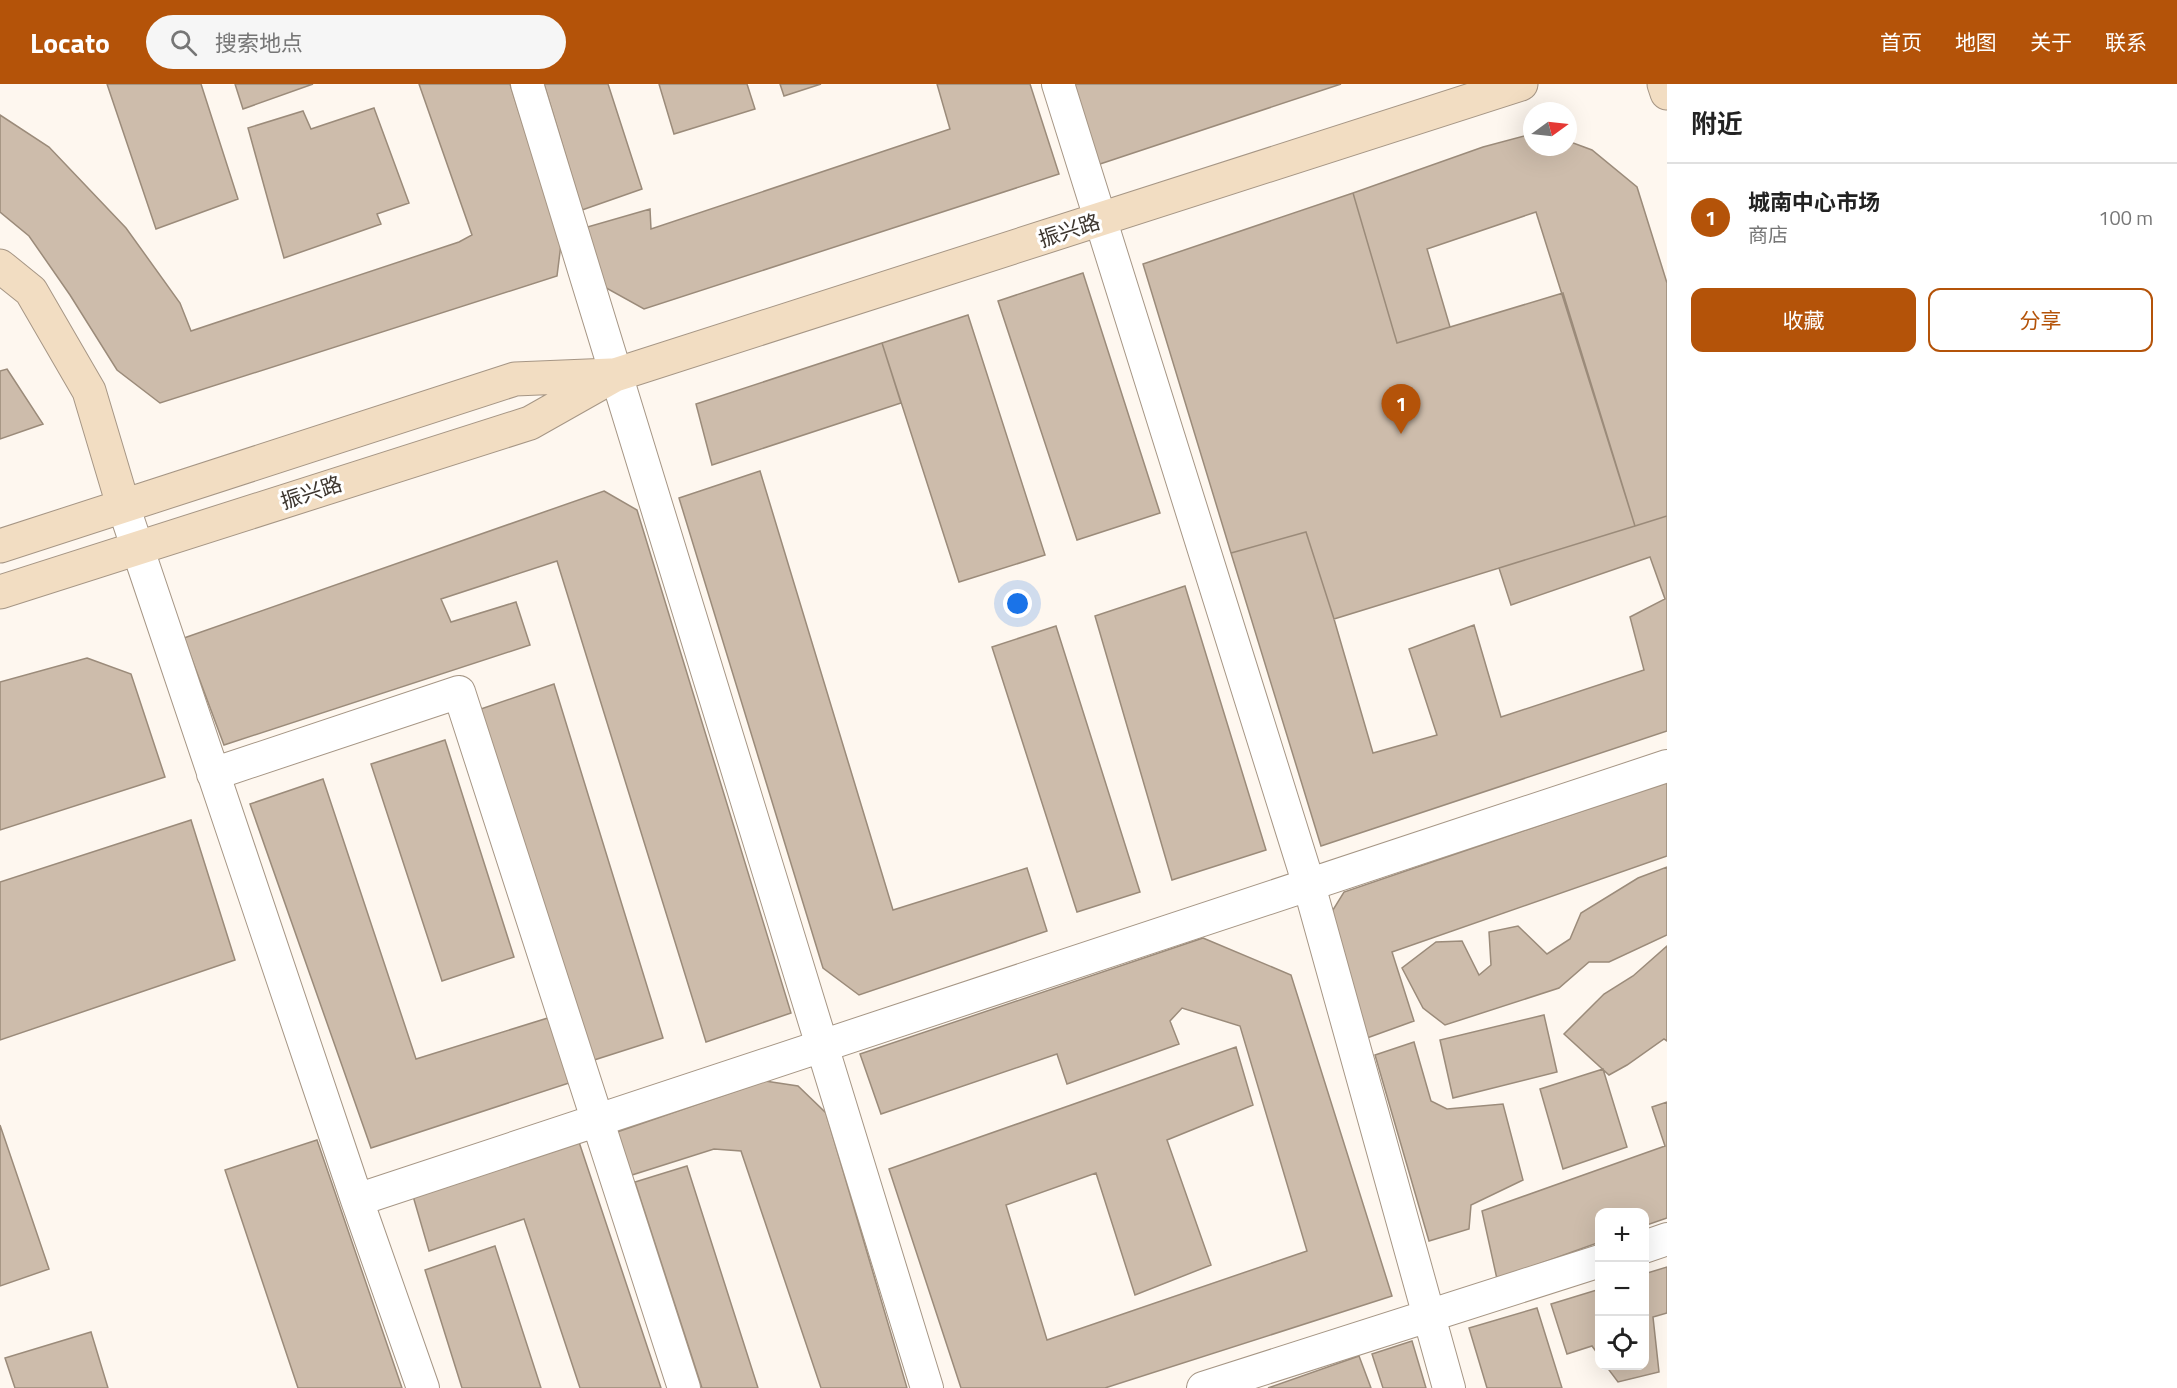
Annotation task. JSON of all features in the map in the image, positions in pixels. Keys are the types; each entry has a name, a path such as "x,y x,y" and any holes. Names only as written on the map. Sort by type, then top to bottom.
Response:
{"main road":[{"name":"振兴路","path":"0,592 530,423 615,375 1521,84"},
{"path":"1664,84 1667,93"},
{"path":"0,266 31,291 89,392 123,505"},
{"name":"振兴路","path":"0,546 515,379 615,375"}],"street":[{"path":"527,84 927,1388"},
{"path":"1058,84 1309,885 1449,1388"},
{"path":"123,505 357,1200 423,1388"},
{"path":"213,774 459,692 684,1388"},
{"path":"357,1200 1667,766"},
{"path":"1649,1245 1667,1239"},
{"path":"1203,1388 1596,1262"}],"building":[{"path":"107,84 201,84 238,199 156,229"},
{"path":"235,84 313,84 243,109"},
{"path":"419,84 510,84 561,244 557,276 160,403 117,370 70,295 29,236 0,212 0,115 49,147 126,228 180,303 191,331 459,242 472,235"},
{"path":"544,84 608,84 642,189 582,210"},
{"path":"659,84 747,84 755,109 674,134"},
{"path":"780,84 821,84 784,96"},
{"path":"937,84 1030,84 1059,174 644,309 599,284 584,228 650,209 651,229 950,129"},
{"path":"1068,84 1341,84 1094,166"},
{"path":"374,108 409,203 377,214 381,224 284,258 248,128 303,111 311,129"},
{"path":"1523,136 1523,156 1577,156 1577,144 1592,150 1637,187 1667,283 1667,516 1635,526 1536,212 1427,249 1450,327 1397,343 1353,193 1483,147"},
{"path":"1353,193 1397,343 1563,293 1635,526 1334,619 1306,532 1231,553 1143,264"},
{"path":"1083,273 1160,513 1077,540 998,301"},
{"path":"968,315 1045,555 959,582 882,343"},
{"path":"882,343 901,403 712,465 696,404"},
{"path":"7,369 43,424 0,439 0,371"},
{"path":"760,471 893,910 1027,868 1047,931 859,995 823,968 679,498"},
{"path":"604,491 637,510 791,1013 706,1042 557,561 441,599 451,622 516,602 530,645 224,745 184,638"},
{"path":"1667,516 1667,731 1321,846 1231,553 1306,532 1373,753 1437,735 1409,649 1474,625 1501,717 1644,670 1630,617 1665,599 1650,557 1511,605 1499,568"},
{"path":"1185,586 1266,850 1172,880 1095,616"},
{"path":"1056,626 1140,892 1077,912 992,647"},
{"path":"87,658 131,674 165,777 0,830 0,682"},
{"path":"554,684 663,1038 591,1061 478,710"},
{"path":"445,740 514,957 442,981 371,764"},
{"path":"323,779 416,1059 551,1017 572,1082 371,1148 250,804"},
{"path":"1667,782 1667,856 1392,952 1414,1021 1367,1038 1331,913 1344,892"},
{"path":"191,820 235,960 0,1040 0,882"},
{"path":"1667,867 1667,935 1609,962 1589,962 1559,988 1445,1025 1423,1008 1402,968 1436,942 1462,941 1479,975 1491,965 1489,932 1518,926 1547,954 1570,939 1581,913 1638,878"},
{"path":"1203,938 1291,975 1392,1296 1105,1388 961,1388 889,1169 1236,1047 1253,1105 1167,1140 1211,1265 1135,1295 1096,1173 1006,1205 1047,1340 1307,1251 1240,1026 1182,1008 1170,1021 1179,1044 1067,1084 1057,1054 881,1114 860,1054"},
{"path":"1667,946 1667,1041 1664,1039 1609,1075 1564,1034 1604,994 1633,976"},
{"path":"1544,1015 1557,1072 1453,1098 1440,1040"},
{"path":"1414,1042 1431,1101 1447,1109 1503,1104 1523,1180 1471,1205 1469,1229 1429,1241 1375,1055"},
{"path":"1603,1069 1627,1147 1563,1169 1540,1089"},
{"path":"765,1081 798,1086 826,1113 907,1388 821,1388 741,1151 714,1149 632,1175 617,1132"},
{"path":"1667,1102 1667,1218 1649,1224 1649,1208 1595,1208 1595,1244 1497,1279 1482,1211 1665,1146 1652,1107"},
{"path":"0,1125 49,1269 0,1286"},
{"path":"317,1140 402,1388 298,1388 225,1170"},
{"path":"579,1142 661,1388 580,1388 524,1219 429,1251 413,1196"},
{"path":"687,1166 758,1388 702,1388 635,1182"},
{"path":"495,1246 541,1388 462,1388 425,1270"},
{"path":"1667,1267 1667,1313 1653,1317 1659,1372 1618,1382 1609,1370 1649,1370 1649,1272"},
{"path":"1595,1291 1595,1350 1592,1346 1567,1354 1551,1304"},
{"path":"1537,1308 1562,1388 1487,1388 1469,1328"},
{"path":"91,1332 108,1388 15,1388 5,1358"},
{"path":"1412,1341 1426,1388 1383,1388 1372,1354"},
{"path":"1359,1356 1371,1388 1268,1388"}],"place":[{"name":"城南中心市场","path":"1401,434"}]}
